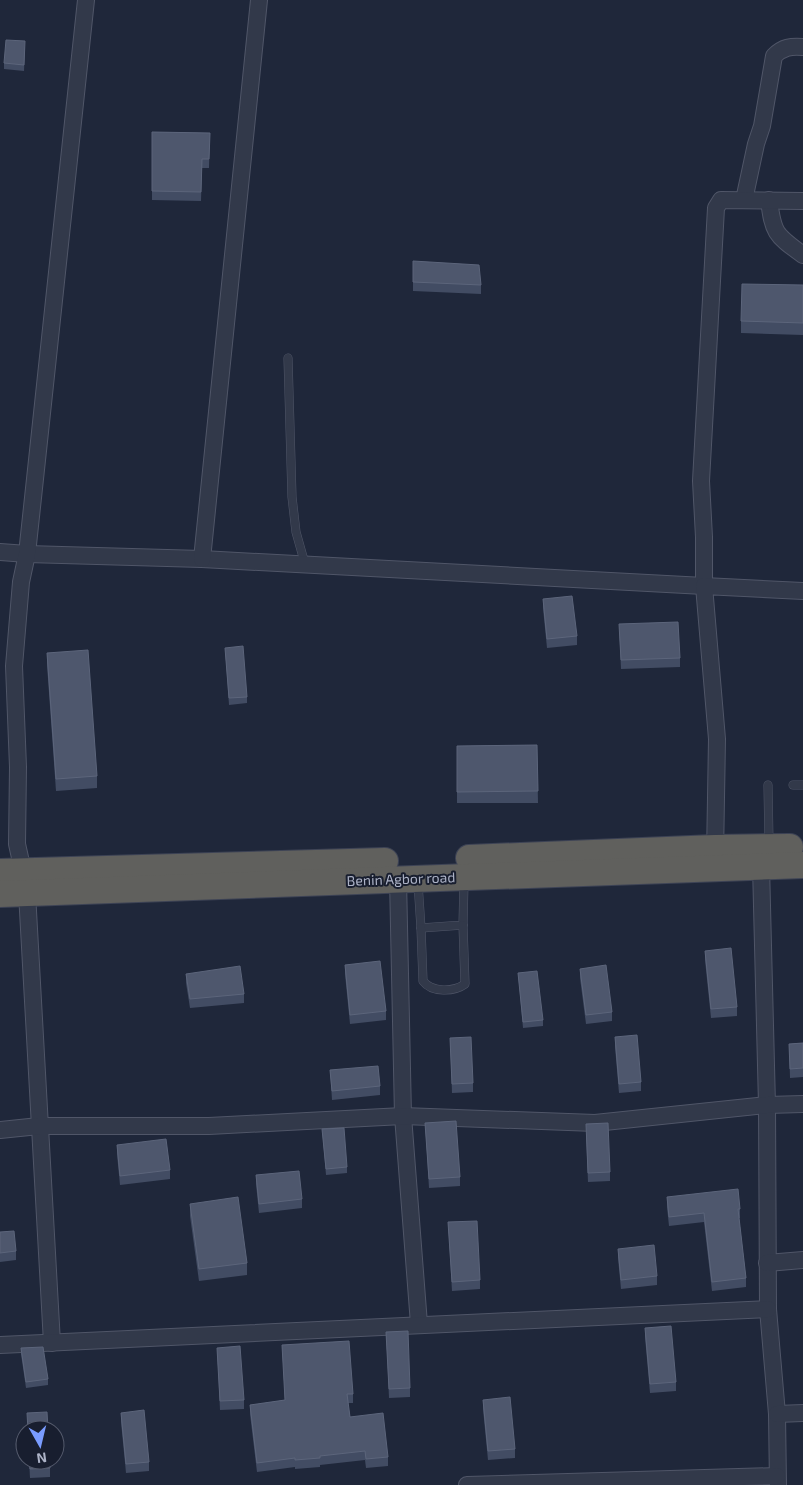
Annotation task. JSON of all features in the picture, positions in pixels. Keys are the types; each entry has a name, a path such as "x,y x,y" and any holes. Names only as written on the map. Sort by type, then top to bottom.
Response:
{"highway":[{"name":"Benin Agbor road","path":"765,857 803,846"},
{"name":"Benin Agbor road","path":"0,894 17,879 398,861 765,857 803,865"},
{"name":"Benin Agbor road","path":"17,879 408,878 464,876 715,858"}],"street":[{"path":"52,1343 39,1126 17,879 18,767 14,666 21,582 27,554 86,0"},
{"path":"202,558 259,0"},
{"path":"744,200 756,144 762,126 774,56 782,49 791,46 803,47"},
{"path":"715,858 717,739 704,586 701,481 716,208 720,200 803,200"},
{"path":"769,200 771,223 777,233 781,239 803,255"},
{"path":"0,552 202,558 803,591"},
{"path":"467,1485 777,1480 777,1414 768,1308 767,1263 765,857"},
{"path":"408,878 403,1116 419,1324"},
{"path":"0,1130 39,1126 209,1126 403,1116 595,1123 767,1105 803,1104"},
{"path":"767,1263 803,1260"},
{"path":"0,1345 768,1308"},
{"path":"777,1414 803,1414"}],"lane":[{"path":"288,358 292,497 296,532 305,564"},
{"path":"765,857 768,785"},
{"path":"793,785 803,785"},
{"path":"408,878 421,928 423,981 428,987 435,990 458,989 466,984 463,925 464,876"},
{"path":"421,928 463,925"}],"building":[{"path":"6,40 25,41 24,65 4,63"},
{"path":"152,132 210,133 209,159 202,159 201,192 152,191"},
{"path":"413,261 479,265 481,285 413,282"},
{"path":"742,284 803,285 803,323 741,321"},
{"path":"572,596 577,636 547,639 543,599"},
{"path":"678,622 680,658 621,660 619,624"},
{"path":"243,646 247,697 229,698 225,648"},
{"path":"88,650 97,776 56,779 47,653"},
{"path":"537,745 538,791 457,792 457,746"},
{"path":"731,948 737,1007 711,1009 705,951"},
{"path":"380,961 386,1011 350,1015 345,965"},
{"path":"606,965 612,1012 586,1015 580,969"},
{"path":"240,966 244,994 190,999 186,974"},
{"path":"537,971 543,1020 523,1022 518,973"},
{"path":"637,1035 641,1082 619,1084 615,1037"},
{"path":"471,1037 473,1083 452,1084 450,1038"},
{"path":"803,1043 803,1068 790,1069 789,1044"},
{"path":"378,1066 380,1086 332,1091 330,1070"},
{"path":"456,1121 460,1177 429,1179 425,1123"},
{"path":"608,1123 610,1172 588,1173 586,1124"},
{"path":"344,1128 347,1167 326,1169 322,1129"},
{"path":"166,1139 170,1170 120,1176 117,1145"},
{"path":"299,1171 302,1199 259,1204 256,1175"},
{"path":"738,1189 740,1209 738,1209 746,1278 712,1282 704,1213 669,1217 667,1197"},
{"path":"238,1197 247,1263 199,1269 190,1204"},
{"path":"477,1221 480,1280 452,1282 448,1222"},
{"path":"14,1231 16,1251 0,1253 0,1232"},
{"path":"654,1245 657,1276 621,1280 618,1249"},
{"path":"671,1326 676,1382 650,1384 645,1328"},
{"path":"408,1331 410,1388 389,1389 386,1332"},
{"path":"349,1341 353,1394 347,1394 350,1417 383,1413 388,1457 366,1459 365,1451 320,1456 320,1458 295,1460 295,1458 257,1463 250,1405 285,1400 282,1345"},
{"path":"240,1346 244,1400 220,1401 217,1348"},
{"path":"43,1347 48,1379 26,1382 21,1348"},
{"path":"510,1397 515,1449 488,1451 483,1400"},
{"path":"144,1410 149,1462 126,1464 121,1413"},
{"path":"47,1412 47,1420 27,1420 27,1413"}]}
